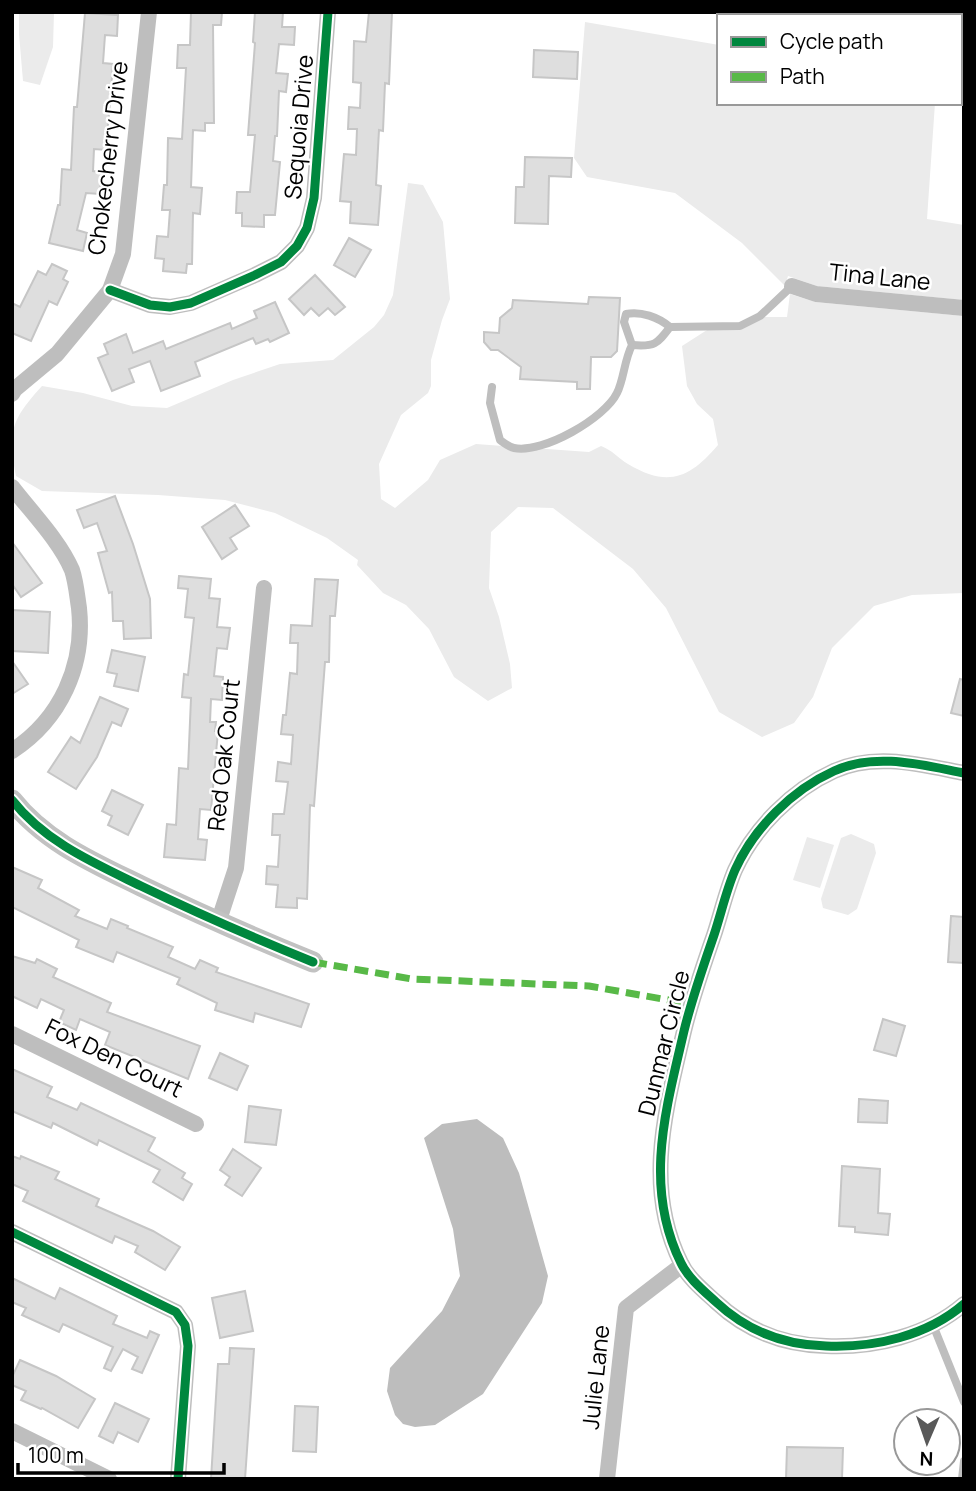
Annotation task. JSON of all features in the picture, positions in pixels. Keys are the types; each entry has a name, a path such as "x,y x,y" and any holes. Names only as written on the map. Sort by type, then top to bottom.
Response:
{"street":[{"name":"Chokecherry Drive","path":"12,394 57,354 110,290 122,254 149,12"},
{"name":"Sequoia Drive","path":"110,290 150,306 170,307 191,303 281,262 297,246 307,228 314,198 328,12"},
{"name":"Tina Lane","path":"792,286 816,294 964,308"},
{"path":"12,487 59,548 72,570 80,622 78,653 69,687 32,738 12,751"},
{"name":"Red Oak Court","path":"218,923 236,868 264,588"},
{"name":"Dunmar Circle","path":"964,773 890,761 845,767 813,783 783,805 748,845 734,872 691,1004 662,1125 659,1163 662,1199 670,1234 682,1265 702,1289 727,1312 758,1332 790,1342 845,1347 881,1342 918,1332 947,1319 964,1304"},
{"path":"12,800 25,817 72,852 218,923 313,962"},
{"name":"Fox Den Court","path":"12,1034 196,1124"},
{"path":"12,1232 176,1312 185,1325 188,1346 178,1479"},
{"name":"Julie Lane","path":"607,1479 626,1308 682,1265"},
{"path":"12,1431 109,1479"}],"lane":[{"path":"492,387 490,403 500,440 512,448 532,448 553,442 608,407 618,391 632,345 624,322 626,314 638,312 670,327 740,326 760,316 792,286"},
{"path":"632,345 647,346 658,343 670,327"},
{"path":"933,1325 964,1402"},
{"path":"962,1479 964,1461"}],"shaded area":[{"path":"19,12 54,12 53,47 40,85 23,81"},
{"path":"585,22 717,45 717,105 935,105 927,219 964,225 964,300 817,286 788,276 785,286 742,243 675,193 587,177 574,158"},
{"path":"408,183 423,185 443,222 450,299 431,360 431,386 428,393 401,415 379,464 381,499 395,508 428,480 440,460 476,444 589,452 601,446 628,464 655,476 678,476 688,472 718,445 713,419 697,404 687,386 682,346 707,330 760,317 787,317 790,294 815,302 964,316 964,593 912,595 874,606 832,648 813,697 794,723 762,737 719,712 666,608 633,569 553,508 518,507 491,532 489,588 510,664 512,688 488,701 454,677 429,629 406,605 383,593 357,565 358,560 327,538 275,513 225,500 42,491 16,476 12,448 14,426 24,408 42,386 132,406 167,408 233,380 280,364 333,360 374,327 384,315 393,295"},
{"path":"851,834 874,844 876,853 857,909 848,915 823,908 821,899 841,838"},
{"path":"807,837 834,845 820,888 793,880"},
{"path":"477,1119 503,1138 519,1173 548,1276 542,1303 483,1394 435,1425 415,1427 403,1424 395,1415 387,1391 390,1368 442,1311 460,1276 453,1229 424,1138 442,1124"}],"building":[{"path":"191,12 222,12 221,25 213,25 214,123 205,123 205,131 193,130 191,187 202,188 200,214 193,213 192,264 187,264 186,273 163,271 164,259 155,258 157,236 168,237 170,210 162,210 164,185 167,185 168,138 182,139 186,68 177,68 178,45 190,45"},
{"path":"255,12 283,12 282,27 295,27 294,45 279,44 276,73 288,74 286,92 279,91 273,161 280,162 275,215 264,215 264,227 242,226 242,213 236,213 237,192 250,192 255,135 248,135"},
{"path":"369,12 392,12 389,84 385,83 383,131 379,130 376,185 381,186 378,225 350,223 351,202 340,201 344,154 356,155 357,129 348,129 349,107 360,108 361,83 353,82 354,41 366,42"},
{"path":"85,13 118,15 117,36 105,35 103,63 113,64 106,150 94,149 93,171 101,172 100,194 86,193 77,230 87,233 83,251 49,243 60,205 62,169 71,170 74,107 77,107"},
{"path":"534,50 578,52 577,79 533,77"},
{"path":"525,157 572,158 571,177 549,176 548,224 515,223 516,187 524,187"},
{"path":"349,238 371,250 355,277 334,265"},
{"path":"52,264 67,271 63,279 68,282 57,305 49,301 31,341 12,333 12,303 20,307 38,271 46,275"},
{"path":"315,275 345,307 335,315 328,308 319,316 311,308 304,315 289,299"},
{"path":"589,297 620,298 617,351 611,357 591,357 590,389 577,389 577,382 520,379 521,367 498,350 491,350 484,342 484,332 499,333 500,318 512,308 513,300 588,304"},
{"path":"275,302 289,333 270,342 268,339 256,344 253,338 195,362 200,376 161,391 150,361 129,369 134,382 112,391 98,358 108,354 104,344 126,334 133,353 163,341 166,349 230,323 232,329 257,318 254,311"},
{"path":"115,496 150,599 151,638 124,639 123,621 113,621 112,592 109,593 98,553 107,551 97,523 84,528 77,510"},
{"path":"235,505 249,526 230,538 237,549 222,559 202,527"},
{"path":"12,542 42,583 21,597 12,584"},
{"path":"179,576 211,579 209,598 220,599 217,627 230,628 227,649 217,648 214,676 223,677 222,700 211,699 210,722 216,722 215,731 218,731 211,810 200,809 198,839 207,840 205,860 164,857 167,824 176,825 179,768 188,769 191,698 182,697 184,674 188,675 194,618 185,617 188,589 178,588"},
{"path":"315,579 338,580 335,616 330,616 329,662 325,662 314,806 310,805 307,899 297,898 297,908 276,907 278,885 266,884 267,866 278,867 280,835 272,835 273,814 284,814 288,782 276,781 278,762 291,764 293,735 281,734 283,715 286,715 290,673 297,674 298,643 290,643 291,625 312,626"},
{"path":"12,610 50,612 48,653 12,651"},
{"path":"112,650 145,657 138,691 114,686 117,674 107,672"},
{"path":"12,661 28,684 12,694"},
{"path":"960,679 964,680 964,716 951,713"},
{"path":"100,697 128,709 121,726 112,722 97,757 76,789 48,772 71,737 80,743"},
{"path":"112,790 143,805 128,835 108,825 112,816 102,811"},
{"path":"12,867 42,880 38,888 79,910 75,916 107,929 111,919 173,947 168,957 195,969 200,960 218,968 216,972 309,1004 301,1027 255,1013 253,1022 215,1010 217,1003 177,984 180,978 117,952 113,962 76,947 79,940 12,907"},
{"path":"951,916 964,917 964,963 948,962"},
{"path":"12,956 35,963 37,959 57,969 53,977 111,1003 107,1012 200,1046 188,1079 105,1045 110,1032 80,1019 76,1030 59,1022 64,1010 41,999 37,1008 12,996"},
{"path":"883,1019 905,1026 896,1056 874,1050"},
{"path":"220,1053 248,1066 237,1090 209,1078"},
{"path":"12,1069 52,1087 47,1097 77,1110 81,1103 155,1138 148,1151 185,1173 182,1178 192,1184 183,1200 153,1182 160,1170 99,1140 97,1145 53,1123 51,1128 12,1111"},
{"path":"859,1099 888,1101 887,1123 858,1122"},
{"path":"249,1106 281,1110 276,1145 245,1142"},
{"path":"233,1149 261,1168 242,1196 225,1185 230,1177 220,1170"},
{"path":"12,1156 20,1159 21,1156 59,1172 55,1179 99,1199 96,1206 153,1231 180,1247 165,1270 135,1252 138,1246 115,1236 112,1243 23,1201 28,1191 12,1184"},
{"path":"842,1166 880,1169 878,1213 890,1214 888,1235 855,1232 855,1227 839,1226"},
{"path":"12,1278 55,1299 60,1288 117,1316 113,1324 147,1338 150,1331 159,1335 142,1373 132,1369 138,1357 123,1349 111,1371 104,1368 113,1347 63,1324 59,1332 22,1315 26,1308 12,1302"},
{"path":"245,1291 253,1331 220,1338 212,1298"},
{"path":"230,1348 254,1349 245,1479 211,1479 218,1364 229,1364"},
{"path":"20,1360 56,1376 95,1399 78,1428 21,1400 26,1391 12,1385 12,1377"},
{"path":"115,1403 149,1419 138,1442 118,1432 113,1443 99,1436"},
{"path":"295,1406 318,1407 316,1452 293,1451"},
{"path":"787,1447 843,1448 842,1479 786,1479"}],"marked path":[{"path":"313,962 412,979 589,986 691,1004"}],"cycle path":[{"path":"110,290 150,305 170,307 191,303 281,262 297,246 307,228 314,198 328,12"},
{"path":"964,773 899,762 850,765 803,789 776,812 753,839 732,878 687,1019 665,1118 661,1176 669,1234 684,1269 728,1312 767,1334 810,1345 863,1345 917,1332 964,1304"},
{"path":"12,800 39,828 88,860 204,916 313,962"},
{"path":"12,1232 176,1312 185,1325 188,1346 178,1479"}]}
